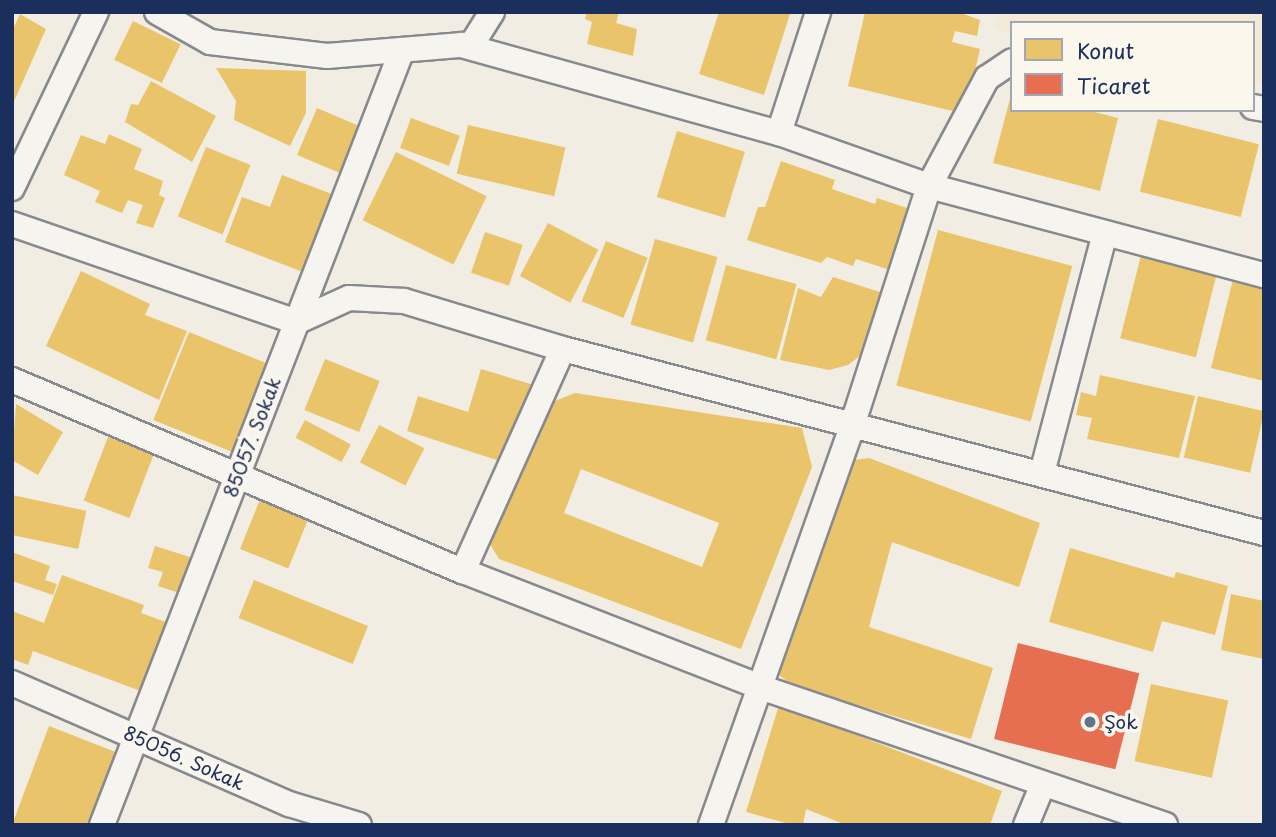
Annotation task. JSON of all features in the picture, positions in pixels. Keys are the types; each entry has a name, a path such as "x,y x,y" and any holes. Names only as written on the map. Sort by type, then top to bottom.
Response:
{"street":[{"path":"12,188 96,12"},
{"path":"158,12 210,42 327,56 472,44 492,12"},
{"path":"779,133 818,12"},
{"path":"461,45 779,133 929,186 1264,275"},
{"name":"85057. Sokak","path":"102,825 402,50"},
{"path":"711,825 853,423 929,186 987,78 1010,62"},
{"path":"12,224 296,322 349,298 404,301 564,349 1264,533"},
{"path":"1042,473 1105,233"},
{"path":"463,570 564,349"},
{"path":"12,380 236,477 760,687 1165,825"},
{"name":"85056. Sokak","path":"12,683 138,737 286,814 359,825"},
{"path":"1026,825 1043,784"}],"shaded area":[{"path":"999,12 1264,12 1264,86 1255,84 1255,21 1010,21 1010,33 995,29"}],"building: Konut":[{"path":"587,12 619,12 616,23 637,29 633,56 587,44 592,22 585,19"},
{"path":"719,12 790,14 764,95 699,74"},
{"path":"865,12 958,12 980,20 977,36 955,31 952,42 980,49 965,114 848,86"},
{"path":"20,14 46,29 12,106 12,31"},
{"path":"133,21 181,44 162,83 114,60"},
{"path":"216,68 306,71 306,113 290,146 234,120 236,101"},
{"path":"151,81 216,116 192,162 125,122 131,104 138,105"},
{"path":"1010,99 1010,112 1095,112 1118,118 1100,191 993,163"},
{"path":"317,108 364,128 344,175 297,155"},
{"path":"411,118 460,136 449,166 400,148"},
{"path":"1158,119 1259,144 1241,217 1140,192"},
{"path":"468,125 565,147 554,196 457,174"},
{"path":"677,131 745,152 725,218 657,197"},
{"path":"109,134 142,149 134,169 163,181 159,195 165,198 153,228 136,223 143,205 128,200 122,213 95,202 100,191 64,175 81,135 105,144"},
{"path":"206,147 251,165 222,235 178,217"},
{"path":"396,152 487,196 453,265 363,220"},
{"path":"781,161 835,180 832,189 875,204 877,198 910,209 890,270 856,259 853,266 827,257 821,263 747,240 758,207 765,207"},
{"path":"282,175 337,196 308,274 225,242 242,197 270,207"},
{"path":"548,223 598,250 570,303 520,276"},
{"path":"938,230 1072,266 1031,421 896,386"},
{"path":"485,232 523,245 509,286 471,273"},
{"path":"655,239 717,257 693,342 630,325"},
{"path":"606,241 648,258 623,318 582,301"},
{"path":"1142,251 1218,270 1196,357 1120,338"},
{"path":"726,265 797,284 776,359 706,340"},
{"path":"81,271 150,304 145,315 187,331 159,400 46,346"},
{"path":"833,277 883,293 865,352 848,365 829,370 780,360 798,288 821,297"},
{"path":"1233,279 1264,287 1264,381 1211,368"},
{"path":"189,332 268,364 232,452 153,420"},
{"path":"325,359 380,381 359,432 304,410"},
{"path":"481,369 534,385 509,464 407,431 418,396 468,412"},
{"path":"1100,375 1195,396 1179,458 1087,439 1092,418 1076,415 1081,392 1096,396"},
{"path":"575,393 802,428 812,467 741,649 499,559 487,539 542,406","holes":["581,469 719,523 702,567 564,513"]},
{"path":"1198,396 1264,411 1250,473 1184,457"},
{"path":"16,404 63,432 38,475 12,460"},
{"path":"305,420 351,444 342,462 296,438"},
{"path":"379,425 424,448 405,486 360,462"},
{"path":"108,437 154,455 129,518 84,500"},
{"path":"869,458 1040,523 1019,587 892,542 869,627 993,668 971,739 793,686 779,675 853,460"},
{"path":"12,495 86,511 78,549 12,535"},
{"path":"261,497 309,516 288,568 240,549"},
{"path":"155,546 193,558 182,594 158,586 163,572 148,568"},
{"path":"1070,548 1174,578 1176,572 1228,586 1215,635 1162,621 1153,652 1049,622"},
{"path":"12,552 50,566 45,580 57,584 53,595 12,581"},
{"path":"62,575 144,605 141,613 171,624 146,693 33,651 28,665 12,659 12,611 44,623"},
{"path":"254,580 368,626 353,664 239,618"},
{"path":"1231,594 1264,601 1264,659 1221,650"},
{"path":"1151,684 1228,700 1212,778 1135,761"},
{"path":"779,705 1002,791 990,825 846,825 806,809 803,825 793,825 746,812"},
{"path":"49,726 118,753 89,825 12,825"}],"building: Ticaret":[{"path":"1018,643 1139,673 1115,769 994,739"}],"place":[{"name":"Şok","path":"1090,722"}]}
